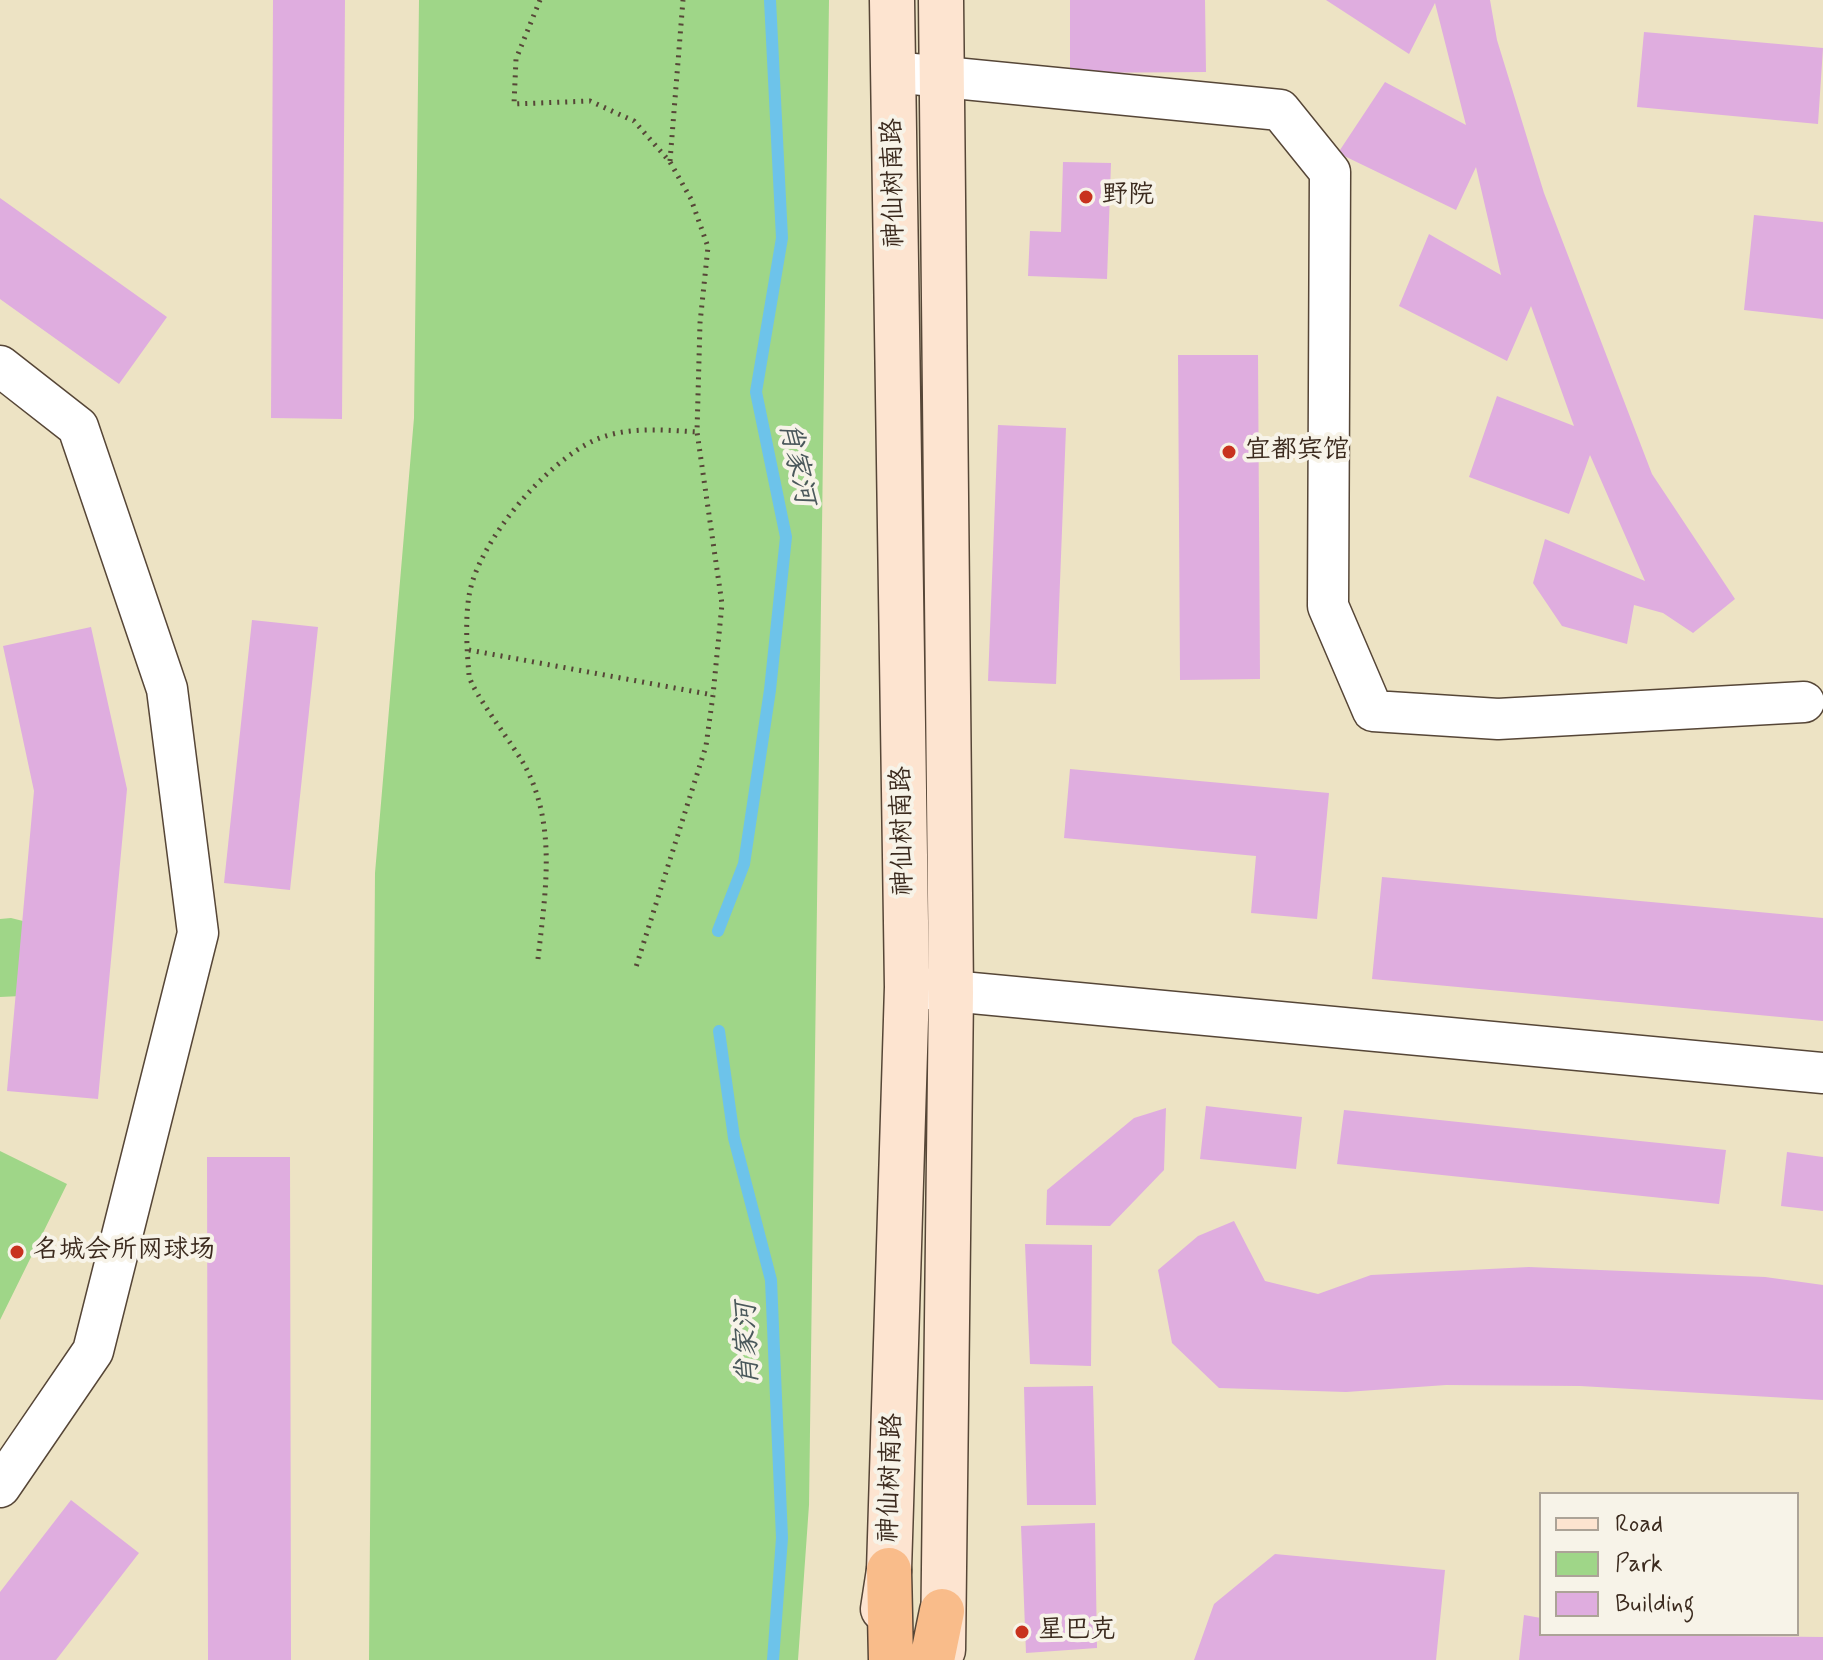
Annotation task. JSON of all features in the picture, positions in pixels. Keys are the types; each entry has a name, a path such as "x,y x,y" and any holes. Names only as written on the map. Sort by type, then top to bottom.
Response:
{"highway":[{"path":"889,1570 891,1660"},
{"path":"932,1660 942,1611"}],"main road":[{"name":"神仙树南路","path":"874,1660 889,1570 907,987 892,0"},
{"path":"941,0 951,992 943,1660"}],"street":[{"path":"893,72 1280,110 1330,172 1328,606 1373,711 1498,719 1804,702"},
{"path":"0,366 78,427 167,689 198,933 93,1351 0,1487"},
{"path":"907,987 1823,1073"}],"path":[{"path":"540,0 516,59 514,104 590,101 634,121 670,162 691,199 708,247 700,323 697,432 722,604 713,695 706,746 636,967"},
{"path":"670,162 683,0"},
{"path":"538,959 546,887 547,829 527,771 469,679 469,596 487,544 537,482 594,440 640,429 697,432"},
{"path":"469,650 713,695"}],"green space":[{"path":"419,0 829,0 809,1505 798,1660 369,1660 375,873 414,418"},
{"path":"0,919 27,922 21,996 0,997"},
{"name":"名城会所网球场","path":"0,1151 67,1184 0,1320"}],"building":[{"path":"273,0 345,0 342,419 271,418"},
{"path":"1070,0 1205,0 1206,72 1070,73"},
{"path":"1326,0 1490,0 1497,40 1544,193 1652,474 1735,599 1693,633 1663,613 1634,605 1627,644 1562,626 1533,583 1545,539 1645,581 1590,455 1569,514 1469,477 1497,396 1574,426 1531,306 1507,361 1399,306 1429,234 1501,275 1476,167 1456,210 1338,153 1385,82 1466,125 1435,3 1409,54"},
{"path":"1644,32 1823,48 1818,124 1637,107"},
{"name":"野院","path":"1063,162 1111,163 1107,279 1028,276 1030,231 1061,232"},
{"path":"0,198 167,317 119,384 0,299"},
{"path":"1754,215 1823,222 1823,319 1744,310"},
{"path":"1178,355 1258,355 1260,679 1180,680"},
{"path":"998,425 1066,428 1056,684 988,681"},
{"path":"252,620 318,627 290,890 224,883"},
{"path":"91,627 127,789 98,1099 7,1091 34,791 3,646"},
{"path":"1070,769 1329,793 1317,919 1251,913 1256,856 1064,838"},
{"path":"1382,877 1823,918 1823,1021 1372,979"},
{"path":"1206,1106 1302,1117 1296,1169 1200,1159"},
{"path":"1166,1108 1164,1170 1110,1226 1046,1225 1047,1190 1134,1118"},
{"path":"1344,1110 1726,1150 1719,1204 1337,1164"},
{"path":"1787,1152 1823,1157 1823,1211 1781,1206"},
{"path":"207,1157 290,1157 291,1660 208,1660"},
{"path":"1234,1221 1265,1281 1318,1294 1371,1275 1529,1267 1765,1277 1823,1285 1823,1400 1580,1386 1446,1385 1346,1392 1219,1388 1172,1343 1158,1270 1198,1236"},
{"path":"1025,1244 1092,1245 1091,1366 1030,1364"},
{"path":"1093,1386 1096,1505 1027,1505 1024,1387"},
{"path":"71,1500 139,1553 56,1660 0,1660 0,1592"},
{"path":"1095,1523 1097,1648 1026,1653 1021,1526"},
{"path":"1275,1554 1445,1570 1436,1660 1194,1660 1214,1604"},
{"path":"1524,1615 1539,1618 1539,1636 1823,1637 1823,1660 1519,1660"}],"waterway":[{"name":"肖家河","path":"718,931 744,864 770,690 786,537 756,392 782,238 770,0"},
{"name":"肖家河","path":"719,1031 734,1138 771,1280 782,1538 773,1660"}],"place":[{"name":"野院","path":"1086,197"},
{"name":"宜都宾馆","path":"1229,452"},
{"name":"名城会所网球场","path":"17,1252"},
{"name":"星巴克","path":"1022,1632"}]}
